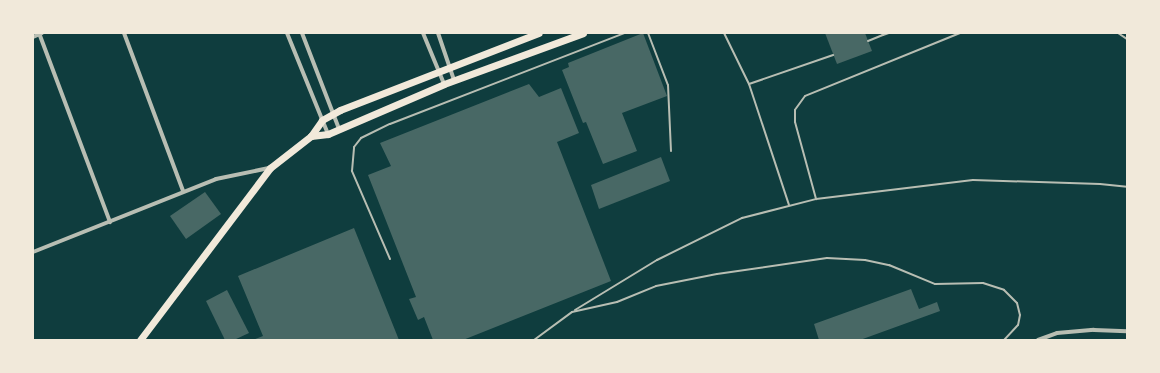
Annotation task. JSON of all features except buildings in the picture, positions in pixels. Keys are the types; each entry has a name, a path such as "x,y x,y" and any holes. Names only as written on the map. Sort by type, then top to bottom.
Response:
{"main road":[{"path":"140,340 270,168 311,136 322,120 333,113 539,33"},
{"path":"311,136 328,134 454,80 583,33"}],"street":[{"path":"33,37 40,33 110,222"},
{"path":"124,33 183,192"},
{"path":"286,33 328,134"},
{"path":"302,33 339,129"},
{"path":"423,33 444,84"},
{"path":"438,33 451,67 454,80"},
{"path":"33,252 183,192 228,176 270,168"},
{"path":"1038,340 1057,332 1094,330 1127,331"}],"lane":[{"path":"390,259 352,171 354,147 361,138 397,121 625,33"},
{"path":"648,33 668,85 671,152"},
{"path":"724,33 749,84 789,205"},
{"path":"868,41 882,34 889,33"},
{"path":"816,199 795,122 795,110 805,96 960,33"},
{"path":"1118,33 1127,39"},
{"path":"749,84 833,55"},
{"path":"534,340 572,312 657,260 735,221 789,205 816,199 973,180 1100,184 1127,187"},
{"path":"572,312 617,302 656,286 717,274 827,258 866,260 889,265 935,284 983,284 1004,290 1017,303 1020,315 1018,325 1004,340"}]}
